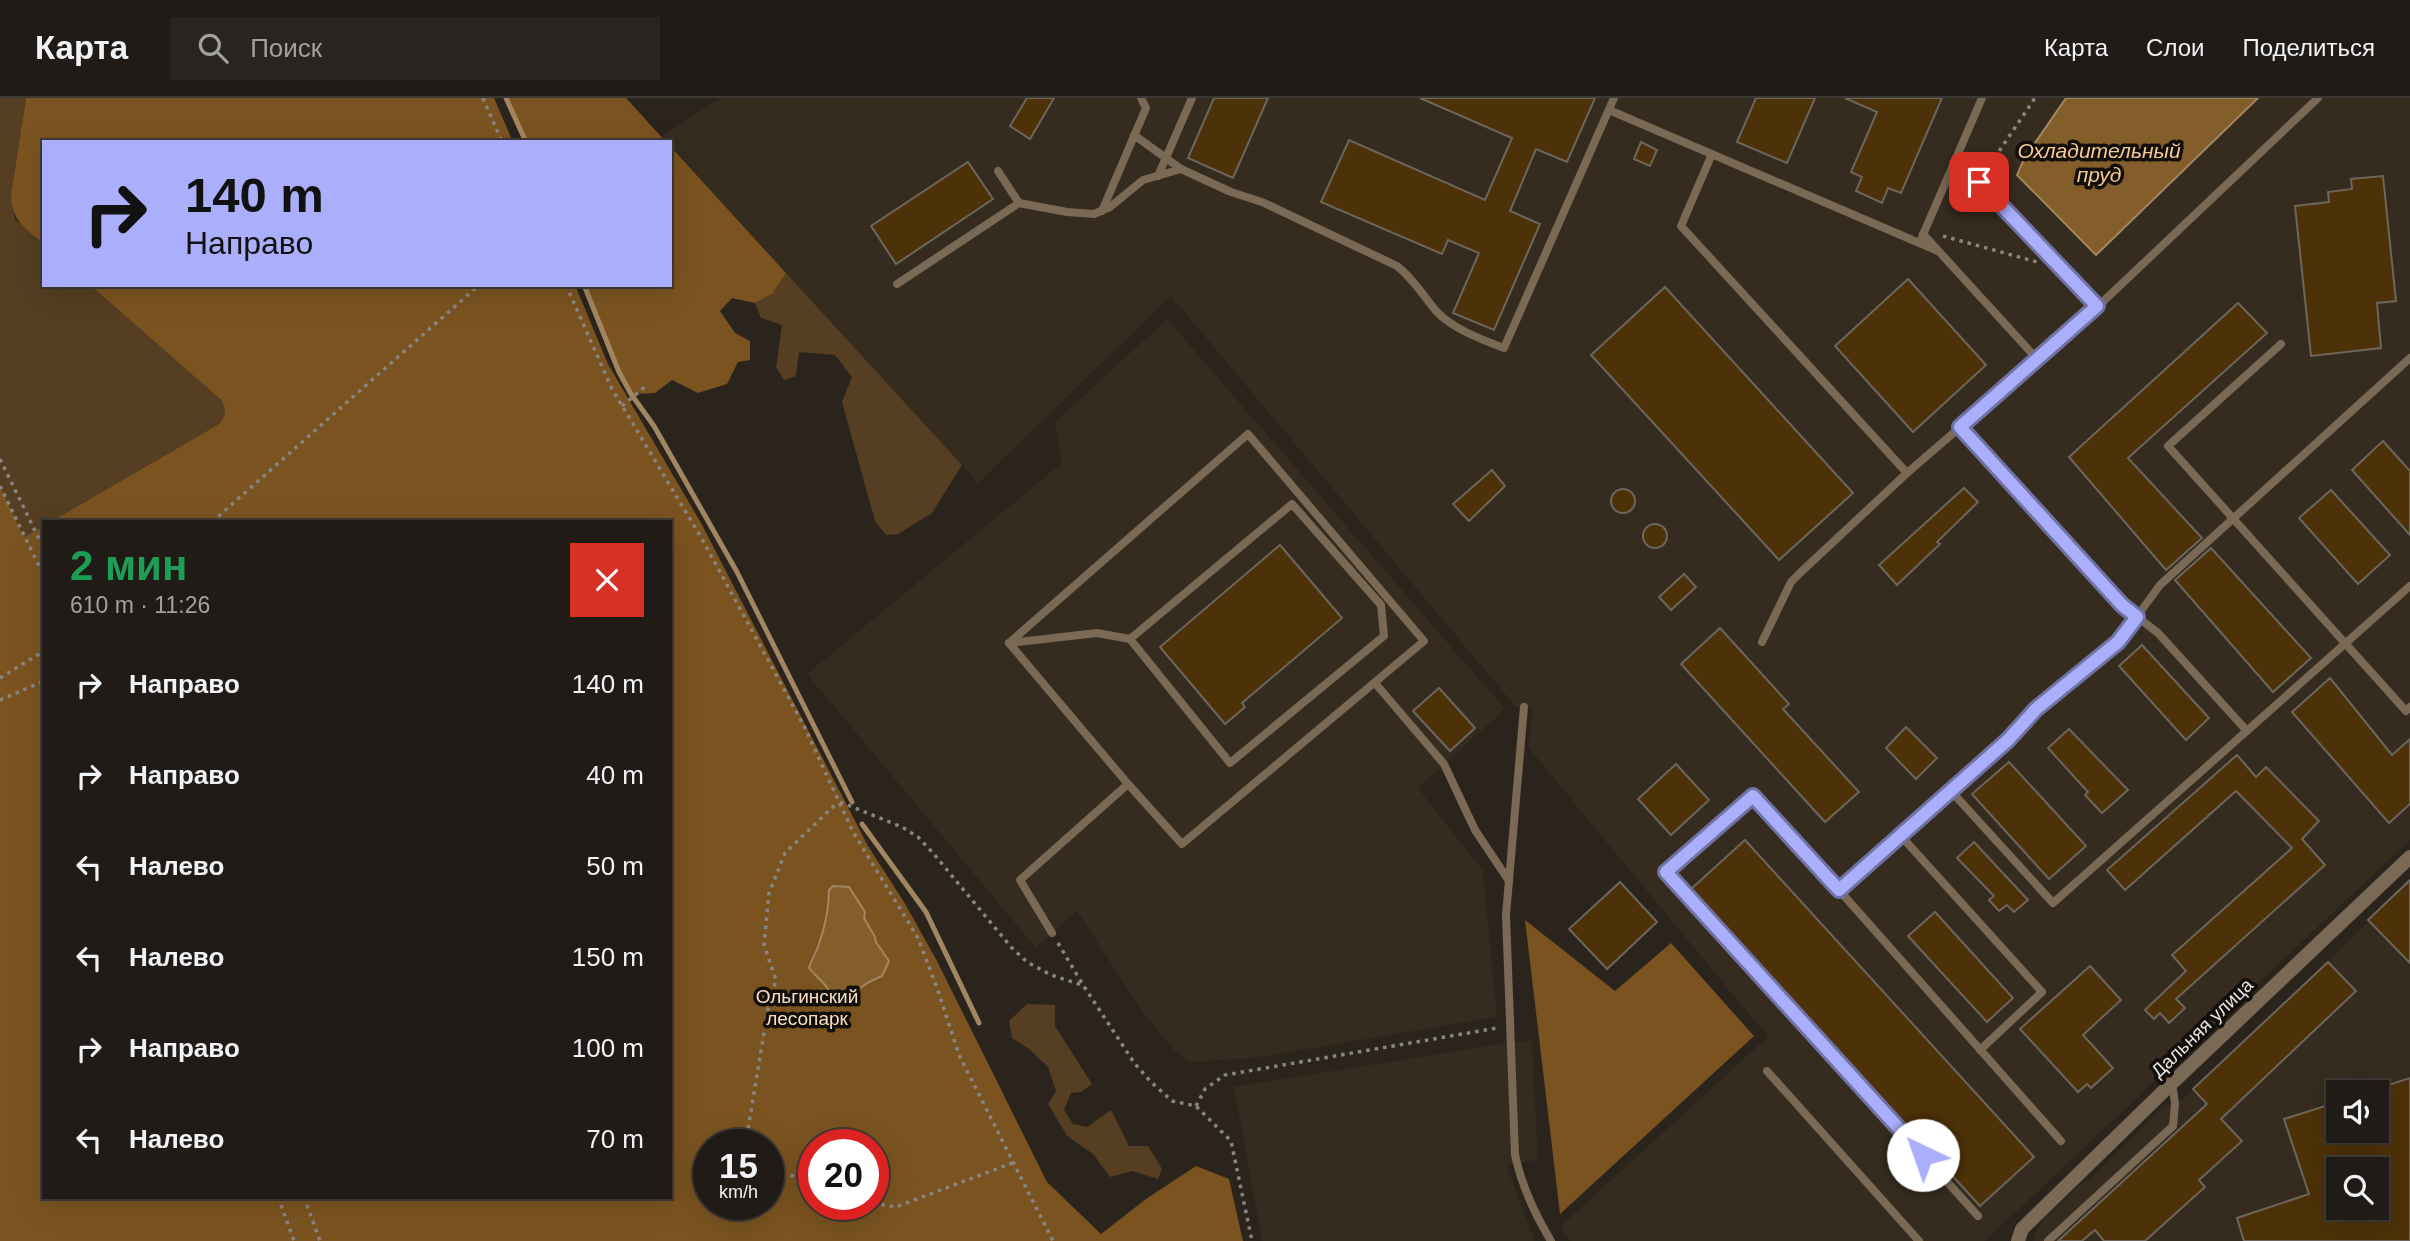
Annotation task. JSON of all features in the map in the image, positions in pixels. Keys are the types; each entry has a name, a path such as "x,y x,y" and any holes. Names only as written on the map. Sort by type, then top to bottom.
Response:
{"street":[{"name":"Дальняя улица","path":"2020,1235 2172,1083 2410,857"}],"lane":[{"path":"1102,211 1146,108 1141,98"},
{"path":"1157,176 1192,98"},
{"path":"1134,135 1181,169 1231,192 1262,202 1386,260 1406,273 1438,313 1448,321 1504,348 1614,98"},
{"path":"1921,238 1982,98"},
{"path":"1762,642 1791,582 1907,473 2097,306 2318,98"},
{"path":"1609,110 1921,238 1938,251 2038,360"},
{"path":"1712,154 1681,226 1907,473"},
{"path":"1956,158 2097,306"},
{"path":"897,284 1019,204 1084,214 1102,211 1143,180 1181,169"},
{"path":"998,171 1019,204"},
{"path":"2281,344 2168,446 2406,711 2410,707"},
{"path":"1839,890 2008,740 2036,709 2118,642 2160,585 2410,358"},
{"path":"1960,427 2122,605 2158,633 2247,731"},
{"path":"1248,434 1424,641 1182,845 1009,643 1248,434"},
{"path":"1009,643 1097,633 1130,639 1230,763 1384,636 1381,605 1292,504 1130,639"},
{"path":"1951,791 2053,903 2410,586"},
{"path":"1375,683 1444,764 1475,830 1509,881"},
{"path":"1524,707 1506,915 1515,1155 1528,1199 1551,1241"},
{"path":"1054,936 1020,880 1128,784"},
{"path":"1978,1216 1666,872 1753,796 2061,1141"},
{"path":"1900,836 2042,992 1980,1050"},
{"path":"1768,1071 1919,1241"},
{"path":"2048,1241 2173,1126 2175,1103 2172,1083"},
{"name":"Дальняя улица","path":"2009,1241 2020,1235"}],"path":[{"path":"483,98 501,140"},
{"path":"1979,182 2035,98"},
{"path":"1921,238 1951,237 2061,269"},
{"path":"214,520 477,287"},
{"path":"567,287 612,390 702,539 804,726 853,832 918,938 959,1055 1053,1241"},
{"path":"622,406 646,386"},
{"path":"0,459 42,545"},
{"path":"0,486 42,572"},
{"path":"0,678 42,652"},
{"path":"0,700 42,682"},
{"path":"838,802 902,827 918,837 1011,947 1027,962 1051,975 1083,985"},
{"path":"748,1129 768,1009 776,980 764,945 769,893 785,853 838,802"},
{"path":"1054,936 1083,985 1151,1082 1172,1101 1196,1106 1231,1141 1252,1241"},
{"path":"1196,1106 1205,1089 1225,1075 1510,1026"},
{"path":"889,1205 896,1206 1012,1163"},
{"path":"279,1199 294,1241"},
{"path":"305,1199 320,1241"}],"shaded area":[{"path":"0,98 26,98 11,194 15,219 42,242 42,287 92,287 221,400 225,410 219,424 54,520 42,520 42,527 24,537 0,486"},
{"path":"721,98 2410,98 2410,840 1985,1241 1571,1241 1561,1227 1565,1222 1768,1037 1528,747 1533,708 1516,707 1171,296 978,483 672,148 672,140 664,140 661,136"},
{"path":"786,273 962,465 932,513 898,534 886,535 875,521 842,402 852,377 835,355 799,352 796,376 784,380 776,367 782,325 761,318 755,303 772,294"},
{"path":"1167,319 1505,709 1418,788 1483,871 1497,1017 1253,1058 1188,1062 1172,1048 1143,1012 1077,911 1036,948 807,674 1062,463 1055,422"},
{"path":"2410,880 2410,1241 2033,1241 2045,1218 2083,1182 2090,1179 2165,1105 2182,1100"},
{"path":"1027,1004 1055,1005 1055,1026 1092,1084 1081,1092 1071,1093 1064,1110 1073,1124 1087,1127 1111,1110 1129,1146 1148,1146 1162,1169 1158,1179 1132,1171 1110,1177 1093,1154 1067,1136 1048,1104 1056,1091 1048,1067 1012,1038 1009,1021"},
{"path":"1532,1041 1538,1160 1506,1165 1535,1241 1262,1241 1234,1087 1511,1042"}],"green space":[{"path":"26,98 494,98 512,140 42,140 42,242 20,223 14,211 11,194"},
{"path":"506,98 626,98 664,140 525,140"},
{"path":"672,148 786,273 772,294 755,303 732,298 720,311 735,333 750,341 750,360 738,362 727,384 698,393 672,380 655,393 631,394 619,372 585,287 672,287"},
{"name":"Ольгинский лесопарк","path":"92,287 576,287 608,364 701,523 868,846 937,961 1047,1182 1101,1234 1146,1199 1196,1166 1229,1179 1243,1241 0,1241 0,486 24,537 42,527 42,1199 672,1199 672,520 54,520 219,424 225,412 221,400"},
{"path":"1525,920 1615,991 1671,943 1754,1036 1560,1214"}],"water":[{"name":"Охладительный пруд","path":"2066,98 2258,98 2096,255 2017,175 2024,159"},
{"path":"833,886 849,887 865,912 864,918 876,942 889,961 882,976 851,994 843,990 837,997 832,996 809,968 818,947 829,890"}],"building":[{"path":"1027,98 1054,98 1030,139 1010,126"},
{"path":"1214,98 1268,98 1233,178 1188,158"},
{"path":"1420,98 1595,98 1567,162 1536,149 1510,211 1540,224 1494,330 1453,313 1479,253 1448,240 1442,254 1321,202 1349,140 1485,200 1512,138"},
{"path":"1756,98 1815,98 1787,163 1737,142"},
{"path":"1845,98 1942,98 1901,193 1888,188 1882,203 1856,191 1862,177 1851,172 1877,112"},
{"path":"1641,142 1657,150 1650,166 1634,159"},
{"path":"968,162 993,199 896,264 871,226"},
{"path":"2383,176 2396,301 2377,303 2381,348 2311,356 2295,206 2329,202 2328,192 2352,189 2351,179"},
{"path":"1908,279 1986,365 1913,432 1835,346"},
{"path":"1665,287 1853,493 1779,560 1591,355"},
{"path":"2238,303 2267,333 2128,458 2202,538 2166,570 2069,457"},
{"path":"2383,441 2410,471 2410,535 2352,470"},
{"path":"1492,470 1505,486 1469,521 1453,504"},
{"path":"1964,488 1978,502 1937,542 1940,544 1897,585 1879,565"},
{"path":"1623,489 1631,493 1635,501 1631,509 1623,513 1615,509 1611,501 1615,493"},
{"path":"2331,490 2390,555 2358,584 2299,518"},
{"path":"1655,524 1663,528 1667,536 1663,544 1655,548 1647,544 1643,536 1647,528"},
{"path":"1280,545 1342,618 1242,703 1245,707 1225,724 1160,647"},
{"path":"2211,548 2311,658 2273,692 2175,580"},
{"path":"1684,574 1696,587 1671,610 1659,597"},
{"path":"1720,628 1789,704 1783,709 1859,792 1825,822 1681,664"},
{"path":"2142,645 2209,718 2186,740 2119,666"},
{"path":"2330,678 2392,755 2410,739 2410,804 2389,823 2292,712"},
{"path":"1439,688 1475,728 1450,751 1413,711"},
{"path":"1906,727 1937,758 1916,779 1886,748"},
{"path":"2069,729 2128,790 2102,813 2085,795 2088,792 2048,748"},
{"path":"2237,755 2256,777 2266,767 2319,821 2302,839 2325,865 2176,999 2185,1008 2169,1023 2160,1013 2154,1019 2145,1010 2186,971 2172,955 2292,848 2236,791 2125,890 2107,870"},
{"path":"2009,762 2086,846 2049,879 1972,794"},
{"path":"1676,764 1709,800 1671,835 1638,799"},
{"path":"1745,840 2034,1157 1980,1206 1691,889"},
{"path":"1974,842 2028,900 2014,912 2007,905 1999,911 1989,900 1994,896 1957,858"},
{"path":"2410,880 2410,963 2368,920"},
{"path":"1620,882 1657,922 1607,969 1569,929"},
{"path":"1935,912 2013,998 1987,1022 1908,936"},
{"path":"2328,962 2356,991 2221,1119 2242,1141 2199,1180 2205,1187 2145,1241 2104,1241 2095,1230 2082,1241 2058,1241 2207,1104 2193,1089"},
{"path":"2090,966 2121,1000 2083,1035 2113,1068 2091,1088 2087,1084 2078,1092 2020,1029"},
{"path":"2410,1078 2410,1241 2244,1241 2237,1218 2309,1194 2284,1119 2326,1106 2326,1143 2389,1143 2389,1085"}],"waterway":[{"path":"506,98 525,140"},
{"path":"585,287 619,372 654,426 737,572 852,802"},
{"path":"862,824 926,912 979,1023"}],"route":[{"path":"1923,1155 1666,872 1753,796 1839,890 2008,740 2036,709 2118,642 2137,617 2122,605 1960,427 2073,330 2097,306 1979,182"}]}
